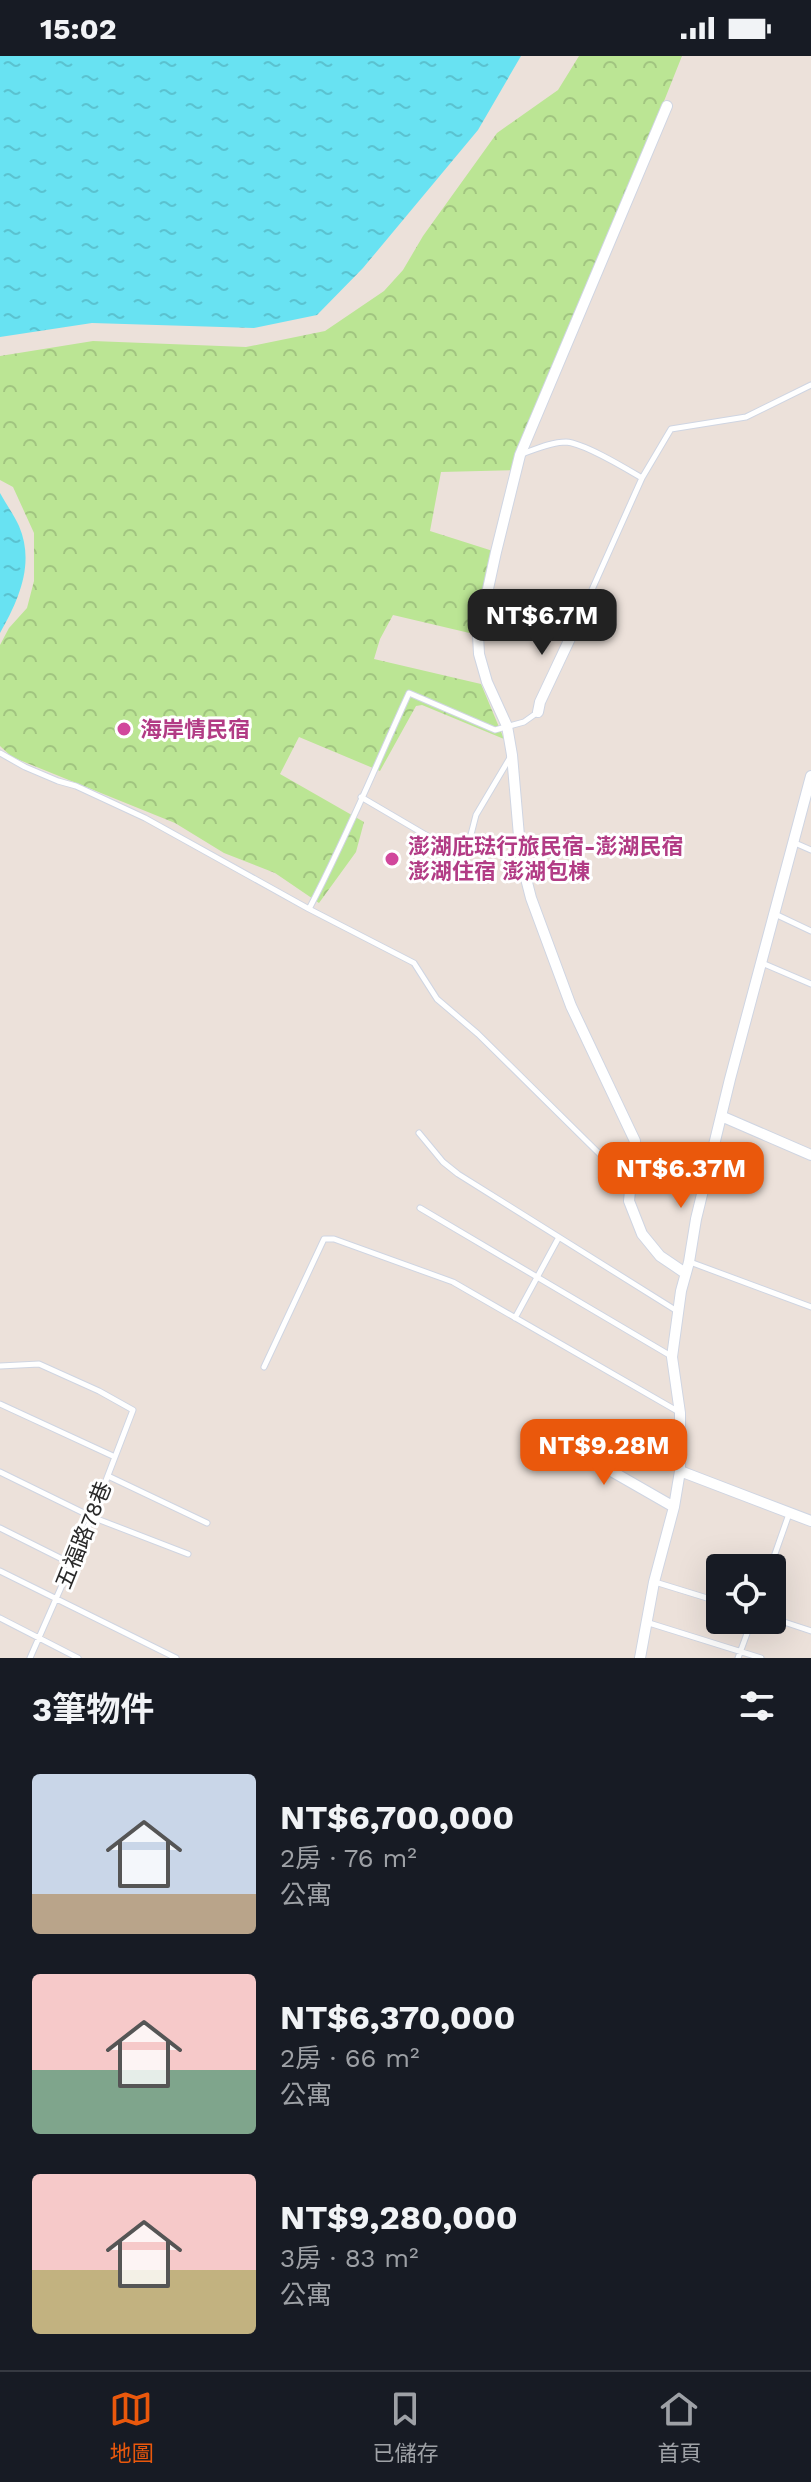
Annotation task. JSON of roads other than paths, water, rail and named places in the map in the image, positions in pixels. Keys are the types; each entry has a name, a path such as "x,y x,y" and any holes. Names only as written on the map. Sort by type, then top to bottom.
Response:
{"street":[{"path":"667,106 520,455 478,635 479,654 487,682 507,726 521,859 531,898 571,1006 635,1141 629,1201 642,1234 660,1256 685,1273"},
{"path":"538,712 582,613"},
{"path":"640,1658 680,1471 680,1413 672,1357 685,1273 721,1116 811,776"},
{"path":"721,1116 811,1155"},
{"path":"552,1437 674,1507"},
{"path":"680,1471 811,1521"}],"lane":[{"path":"582,613 642,478 671,429 746,417 811,385"},
{"path":"520,455 546,445 568,442 642,478"},
{"path":"309,909 341,848 409,693 495,730 524,722 538,712"},
{"path":"0,753 25,767 76,786 145,818 414,963 437,999 478,1034 630,1184"},
{"path":"361,797 465,858 476,815 512,755"},
{"path":"794,842 811,850"},
{"path":"774,914 811,931"},
{"path":"761,962 811,984"},
{"path":"419,1133 443,1162 458,1174 678,1311"},
{"path":"420,1208 672,1357"},
{"path":"515,1318 559,1237"},
{"path":"264,1367 324,1239 334,1239 453,1282 680,1413"},
{"path":"689,1262 811,1307"},
{"name":"五福路78巷","path":"0,1366 39,1364 133,1410 92,1517 30,1658"},
{"path":"0,1404 115,1457"},
{"path":"0,1472 92,1517 188,1554"},
{"path":"108,1476 207,1523"},
{"path":"775,1554 789,1514"},
{"path":"0,1528 72,1564"},
{"path":"0,1571 176,1658"},
{"path":"654,1582 706,1598"},
{"path":"0,1618 78,1658"},
{"path":"648,1622 761,1658"},
{"path":"786,1623 811,1631"},
{"path":"738,1658 747,1634"}],"water":[{"path":"0,56 521,56 478,130 363,268 317,315 254,328 92,323 0,337"},
{"path":"0,493 24,540 25,567 19,594 0,633"}],"place":[{"name":"海岸情民宿","path":"124,729"},
{"name":"澎湖庇琺行旅民宿-澎湖民宿 澎湖住宿 澎湖包棟","path":"392,859"}]}
